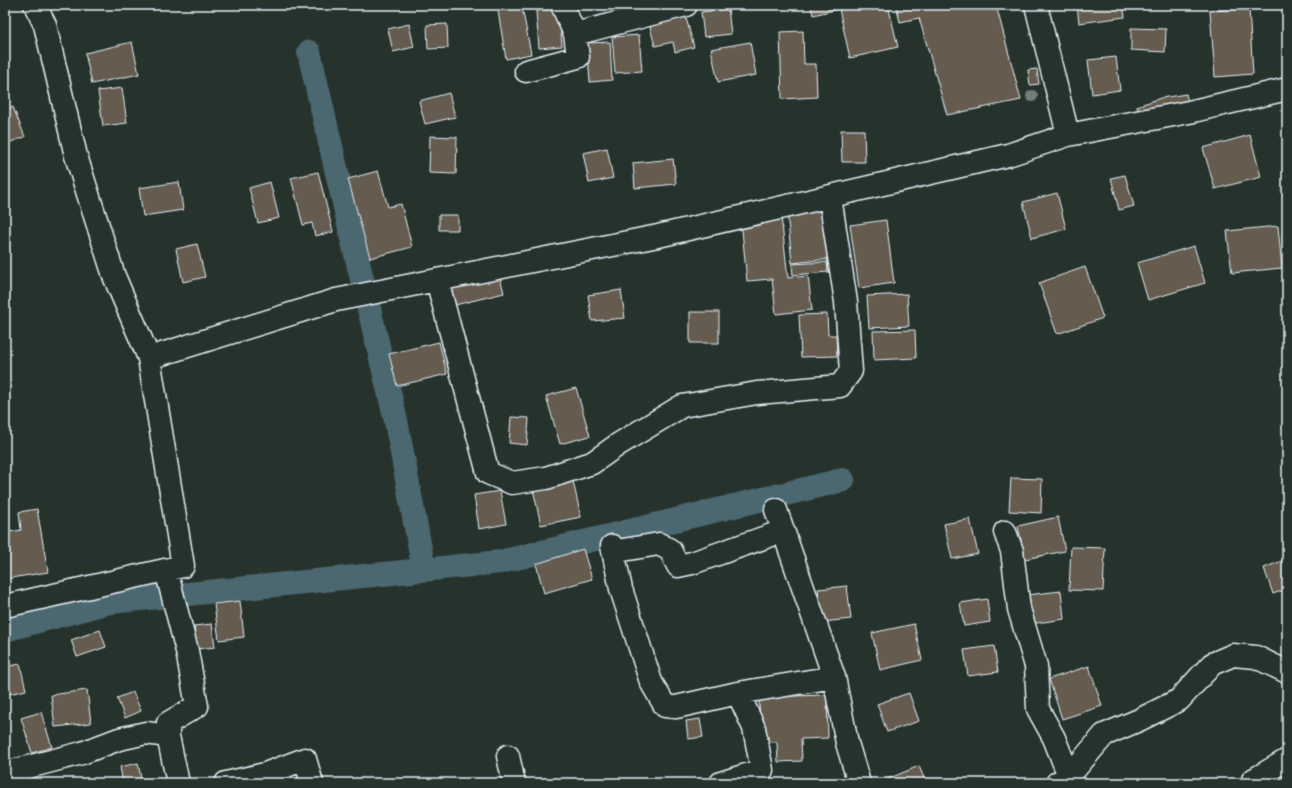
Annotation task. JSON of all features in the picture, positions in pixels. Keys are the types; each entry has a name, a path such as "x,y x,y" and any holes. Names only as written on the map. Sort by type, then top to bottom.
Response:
{"street":[{"path":"5,606 183,566 149,358 114,276 76,156 46,25 35,5"},
{"path":"526,71 578,57 574,34 562,5"},
{"path":"574,34 686,5"},
{"path":"1036,5 1068,135"},
{"path":"149,358 336,300 658,236 1008,155 1068,135 1189,112 1287,89"},
{"path":"437,280 488,473 512,483 546,478 592,462 682,406 757,393 840,386 851,371 851,363 846,302 830,197"},
{"path":"776,510 834,677 847,744 859,783"},
{"path":"783,531 699,561 678,566 670,550 659,544 623,550 613,550 621,589 652,682 665,706 676,707 738,693 834,677"},
{"path":"1005,532 1012,551 1019,609 1036,666 1038,709 1054,738 1063,780"},
{"path":"166,570 187,651 197,706 168,723 168,736 178,783"},
{"path":"1063,780 1104,735 1179,700 1212,664 1233,656 1256,657 1287,672"},
{"path":"721,783 762,770 754,728 738,693"},
{"path":"5,774 82,754 119,739 146,734 168,736"},
{"path":"508,756 514,783"},
{"path":"226,783 265,774 305,759 312,783"},
{"path":"1253,783 1253,780 1287,760"}],"building":[{"path":"811,5 888,5 898,47 850,58 839,9 813,15"},
{"path":"896,5 996,5 1021,100 947,115 919,18 900,22"},
{"path":"1077,5 1123,5 1125,17 1079,23"},
{"path":"522,7 531,54 506,59 498,11"},
{"path":"559,9 562,46 539,48 536,11"},
{"path":"728,9 731,34 704,37 701,12"},
{"path":"1249,9 1253,74 1215,77 1210,11"},
{"path":"685,14 694,47 675,52 673,42 655,46 649,23"},
{"path":"409,24 414,47 393,52 388,29"},
{"path":"447,24 448,48 428,49 427,25"},
{"path":"1131,28 1166,29 1165,52 1131,50"},
{"path":"803,31 804,64 816,64 817,97 782,99 780,32"},
{"path":"639,35 642,71 615,73 612,37"},
{"path":"132,42 139,74 92,84 85,53"},
{"path":"610,42 612,80 590,82 587,43"},
{"path":"750,42 756,75 718,82 711,49"},
{"path":"1116,57 1120,90 1092,94 1088,60"},
{"path":"1037,69 1039,84 1030,85 1028,70"},
{"path":"122,88 127,123 103,126 98,91"},
{"path":"449,93 455,117 425,124 419,101"},
{"path":"1186,94 1189,106 1139,118 1137,106 1161,98"},
{"path":"13,107 25,137 5,144 5,110"},
{"path":"841,130 864,130 865,162 842,162"},
{"path":"1250,135 1261,177 1215,189 1203,148"},
{"path":"430,136 457,137 456,174 429,173"},
{"path":"607,148 613,178 589,183 583,153"},
{"path":"673,159 676,184 635,188 633,163"},
{"path":"378,171 388,207 401,204 412,247 370,258 348,179"},
{"path":"318,172 333,232 315,236 312,223 303,225 291,178"},
{"path":"1125,175 1134,206 1119,210 1111,178"},
{"path":"179,182 183,210 143,216 139,188"},
{"path":"270,182 279,218 258,223 249,188"},
{"path":"1057,193 1066,229 1032,238 1023,202"},
{"path":"1287,195 1287,214 1283,196"},
{"path":"824,207 829,259 792,263 787,211"},
{"path":"439,215 458,215 458,230 439,230"},
{"path":"781,216 788,278 808,276 812,310 776,314 772,279 747,281 741,220"},
{"path":"886,220 894,283 859,288 850,225"},
{"path":"1278,226 1282,268 1232,273 1227,231"},
{"path":"197,244 205,277 183,282 176,249"},
{"path":"1194,246 1205,283 1148,300 1137,263"},
{"path":"827,262 828,272 793,275 792,264"},
{"path":"1085,267 1103,318 1057,334 1039,283"},
{"path":"499,273 504,293 447,307 442,288"},
{"path":"621,290 625,318 592,321 588,295"},
{"path":"907,294 909,326 869,328 867,296"},
{"path":"690,312 719,312 719,343 690,343"},
{"path":"827,314 828,335 836,335 837,356 801,357 799,315"},
{"path":"915,330 916,358 874,360 873,331"},
{"path":"439,342 447,374 397,386 389,354"},
{"path":"576,388 590,436 560,444 546,396"},
{"path":"511,417 529,418 527,445 509,443"},
{"path":"1011,478 1042,479 1041,513 1009,511"},
{"path":"573,481 581,517 541,525 533,489"},
{"path":"500,491 506,524 479,529 474,495"},
{"path":"5,504 10,532 21,530 19,512 37,509 48,572 5,579"},
{"path":"1058,517 1065,551 1025,559 1018,526"},
{"path":"970,519 978,554 952,559 944,524"},
{"path":"1071,547 1105,548 1103,591 1069,590"},
{"path":"583,549 592,579 544,593 536,564"},
{"path":"1287,559 1287,589 1273,594 1264,568"},
{"path":"847,586 851,619 822,622 818,589"},
{"path":"1061,591 1064,619 1030,624 1027,595"},
{"path":"987,599 990,622 964,626 960,603"},
{"path":"240,601 244,637 219,640 214,604"},
{"path":"212,624 215,647 197,649 194,626"},
{"path":"914,624 922,660 880,670 872,633"},
{"path":"100,630 106,647 77,657 71,640"},
{"path":"994,646 998,672 968,676 964,650"},
{"path":"20,664 26,690 5,695 5,667"},
{"path":"1089,666 1102,706 1062,719 1049,679"},
{"path":"87,690 91,723 55,727 51,695"},
{"path":"133,692 141,711 125,718 117,698"},
{"path":"909,693 919,721 887,732 877,704"},
{"path":"827,695 828,738 801,739 802,761 778,762 777,742 760,742 759,697"},
{"path":"41,712 52,747 32,753 21,718"},
{"path":"700,719 703,737 688,739 686,721"},
{"path":"138,763 142,783 123,783 120,767"},
{"path":"919,766 926,783 886,783 885,780"},
{"path":"1287,775 1287,783 1279,783 1278,777"},
{"path":"283,778 284,783 262,783"},
{"path":"595,779 596,783 581,783"}],"waterway":[{"path":"309,52 396,421 424,570"},
{"path":"5,630 110,602 500,562 843,480"}]}
